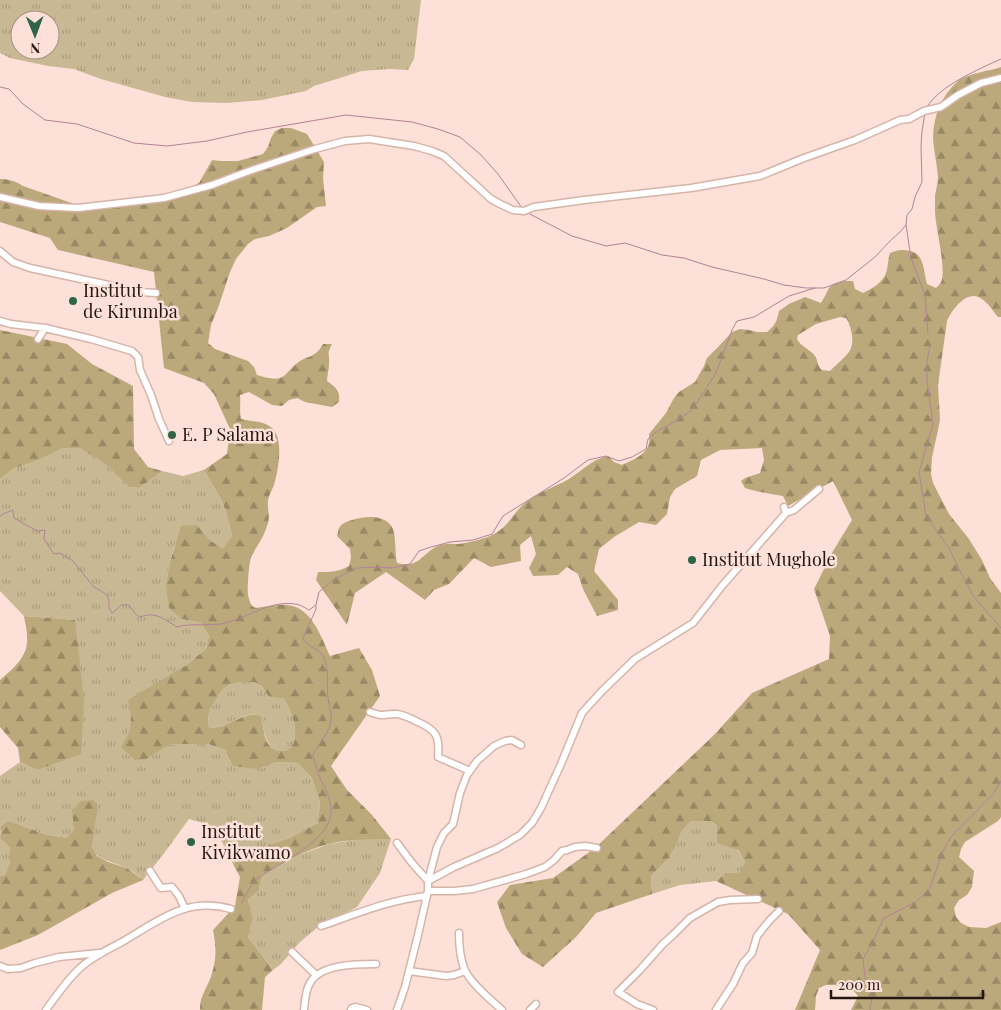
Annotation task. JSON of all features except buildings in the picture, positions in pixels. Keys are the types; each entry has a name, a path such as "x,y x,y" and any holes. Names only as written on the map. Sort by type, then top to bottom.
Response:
{"street":[{"path":"0,197 39,206 78,208 164,198 212,186 249,171 345,140 369,139 414,146 444,156 491,199 513,210 524,211 534,207 691,188 760,176 855,140 900,120 909,119 926,111 941,107 958,95 981,83 1001,78"},
{"path":"0,251 13,262 30,268 141,292 156,293"},
{"path":"0,321 45,328 132,351 138,357 140,370 168,442"},
{"path":"38,339 45,328"},
{"path":"428,881 454,867 498,848 520,835 532,823 561,764 582,713 635,659 693,623 785,510 794,510 819,489"},
{"path":"370,712 379,716 396,714 406,716 433,730 438,742 438,757 470,772"},
{"path":"397,1010 418,935 428,881 437,847 444,832 453,824 460,793 477,761 494,746 512,740 521,745"},
{"path":"398,843 428,881"},
{"path":"321,926 382,904 427,893 472,889 526,874 550,863 562,851 575,847 597,848"},
{"path":"150,871 161,888 172,887 185,908"},
{"path":"653,1010 636,1004 618,992 690,918 718,902 758,899"},
{"path":"46,1010 79,969 100,953 151,924 185,908 218,906 231,910"},
{"path":"716,1010 734,984 743,963 752,953 757,936 768,921 780,911"},
{"path":"459,933 460,949 465,971 470,979 502,1010"},
{"path":"292,952 316,976"},
{"path":"0,966 8,969 21,968 59,957 100,953"},
{"path":"304,1010 307,989 310,981 316,976 339,967 356,964 376,964"},
{"path":"409,971 446,976 465,971"},
{"path":"530,1010 536,1004"},
{"path":"351,1010 355,1007 367,1010"}],"green space":[{"path":"0,0 421,0 414,59 408,70 362,71 314,86 306,91 262,100 227,103 192,102 165,97 101,79 74,69 20,60 60,60 60,10 10,10 10,58 0,53"},
{"path":"1001,67 1001,317 998,317 982,299 977,296 971,296 961,301 947,321 938,385 940,420 932,457 931,474 933,483 949,514 969,539 990,578 1001,593 1001,817 998,821 965,842 961,849 959,857 974,871 972,887 954,908 956,917 961,923 969,927 986,928 1001,922 1001,1010 851,1010 858,996 852,989 826,985 819,988 816,996 815,1010 795,1010 820,950 788,914 716,881 725,873 741,872 745,862 738,850 717,843 717,826 711,821 691,821 682,831 668,859 651,876 652,894 596,913 576,937 543,967 522,954 506,928 497,902 510,885 553,878 595,848 714,735 752,693 829,659 830,636 814,589 833,551 852,520 833,481 788,506 783,496 745,488 741,481 760,473 764,460 762,448 720,450 701,460 697,476 675,489 670,497 667,514 656,525 639,522 614,537 599,549 594,571 618,600 618,610 597,616 583,589 578,574 567,567 558,575 533,576 529,568 536,554 531,536 520,545 521,561 491,567 474,558 449,584 434,590 425,600 386,572 355,593 347,625 316,580 318,572 334,571 349,566 351,558 350,549 337,536 339,528 347,522 363,518 374,517 384,520 389,523 393,530 397,563 405,564 416,562 440,545 459,544 488,537 501,529 530,499 569,479 597,460 608,456 614,462 622,465 642,454 649,443 649,434 666,413 674,398 679,392 695,382 707,358 732,332 740,329 767,332 775,323 779,311 789,304 805,297 821,303 831,286 843,281 853,281 855,289 863,293 881,281 886,274 890,253 897,251 904,250 915,253 923,264 927,284 936,288 941,282 943,268 935,211 938,177 933,131 936,115 947,93 958,81","holes":["840,317 846,318 852,334 850,350 830,371 822,370 815,356 798,341 798,335 816,324"]},
{"path":"282,128 291,128 307,134 324,162 323,178 326,206 317,207 287,228 269,236 255,239 248,244 236,259 230,272 211,325 208,343 215,349 248,361 254,367 257,375 274,379 284,376 299,362 317,352 323,344 332,344 329,353 327,381 337,390 339,402 332,407 305,402 297,398 289,400 282,406 272,405 249,392 240,395 241,419 270,426 276,434 279,448 276,479 268,500 268,523 250,560 248,595 252,606 256,608 287,605 303,611 319,632 330,656 359,648 372,670 380,696 331,766 347,790 372,815 391,839 352,840 320,846 262,875 259,890 248,900 253,918 248,937 273,970 265,977 262,1010 200,1010 201,1000 211,978 215,962 213,930 235,906 240,877 233,864 250,852 289,838 318,823 320,802 312,778 298,763 276,762 259,769 233,766 226,750 208,744 168,745 147,759 135,760 121,747 129,733 131,716 128,700 185,666 206,649 209,636 201,623 182,619 169,608 166,584 170,562 181,526 197,525 211,541 223,549 232,536 222,501 204,470 227,454 230,429 214,394 204,383 164,368 154,272 58,250 50,238 0,222 0,179 12,181 80,206 155,198 199,183 212,160 238,161 263,154 275,131","holes":["240,682 254,682 262,686 270,696 283,698 287,704 295,729 295,738 287,750 279,751 269,745 260,716 248,715 222,726 209,728 208,718 210,709 222,690 229,685"]},
{"path":"0,330 67,344 92,364 133,386 134,449 148,467 162,471 139,488 129,487 105,464 80,448 63,448 39,460 13,469 0,479"},
{"path":"63,448 80,448 105,464 129,487 139,488 162,471 183,476 204,470 222,501 232,536 224,550 211,541 197,525 175,544 166,584 182,619 201,623 209,636 206,649 131,716 129,733 122,747 147,759 167,745 208,744 226,750 259,769 276,762 298,763 312,778 320,802 318,823 289,838 250,852 233,864 221,840 207,824 189,819 143,880 127,868 101,858 94,850 92,837 98,810 74,829 67,838 44,834 9,821 0,831 0,776 20,762 37,770 75,620 24,616 0,591 0,479 13,469 39,460"},
{"path":"24,616 75,620 84,701 81,754 37,770 20,762 18,748 0,727 0,680 15,666 26,650 27,634"},
{"path":"240,682 254,682 262,686 270,696 283,698 290,711 295,729 295,738 287,750 279,751 270,745 265,736 260,716 249,715 222,726 209,728 208,718 210,709 222,690 229,685"},
{"path":"94,800 98,810 92,847 97,856 127,868 143,880 112,893 38,935 0,950 0,876 5,875 10,862 10,848 0,838 1,826 9,821 44,834 67,838 74,829 72,810 81,801"},
{"path":"691,821 711,821 721,830 745,862 742,872 725,873 716,881 680,885 652,894 651,876 668,859 682,831"},
{"path":"0,838 10,848 10,862 5,875 0,876"},
{"path":"361,839 391,839 380,873 357,907 318,927 300,942 281,964 273,970 248,937 253,918 248,900 259,890 262,875 299,855 329,844"}],"waterway":[{"path":"927,107 933,99 950,85 1001,59"},
{"path":"0,87 9,89 23,104 45,120 77,124 134,143 167,146 207,141 346,115 412,122 460,137 481,155 498,174 522,208"},
{"path":"925,113 921,146 922,182 912,209 907,215 906,225 911,258 925,295 928,333"},
{"path":"526,212 572,236 606,246 625,243 662,255 684,258 784,285 806,288 824,288 846,280 875,257 906,225"},
{"path":"0,516 13,510 14,518 37,531 45,530 44,539 54,554 60,553 73,561 94,587 106,594 112,613 121,605 128,605 140,617 155,615 177,627 229,622 275,605 299,605 309,610 316,605 319,592 333,580 357,568 392,568 410,564 419,551 450,542 473,540 492,534 503,516 564,478 588,460 606,456 619,461 632,457 646,449 648,439 656,432 691,411 716,373 737,321 754,317 789,296 815,288"},
{"path":"930,345 927,361 927,382 933,424 919,472 926,516 949,548 974,597 1001,628"},
{"path":"242,903 256,880 313,842 323,832 329,822 330,802 313,755 328,730 331,721 326,666 322,654 303,639 316,606"},
{"path":"870,1010 872,995 865,977 863,959 883,919 917,901 930,888 942,853 951,837 994,793 1001,781"}],"place":[{"name":"Institut de Kirumba","path":"73,301"},
{"name":"E. P Salama","path":"172,435"},
{"name":"Institut Mughole","path":"692,560"},
{"name":"Institut Kivikwamo","path":"191,842"}]}
